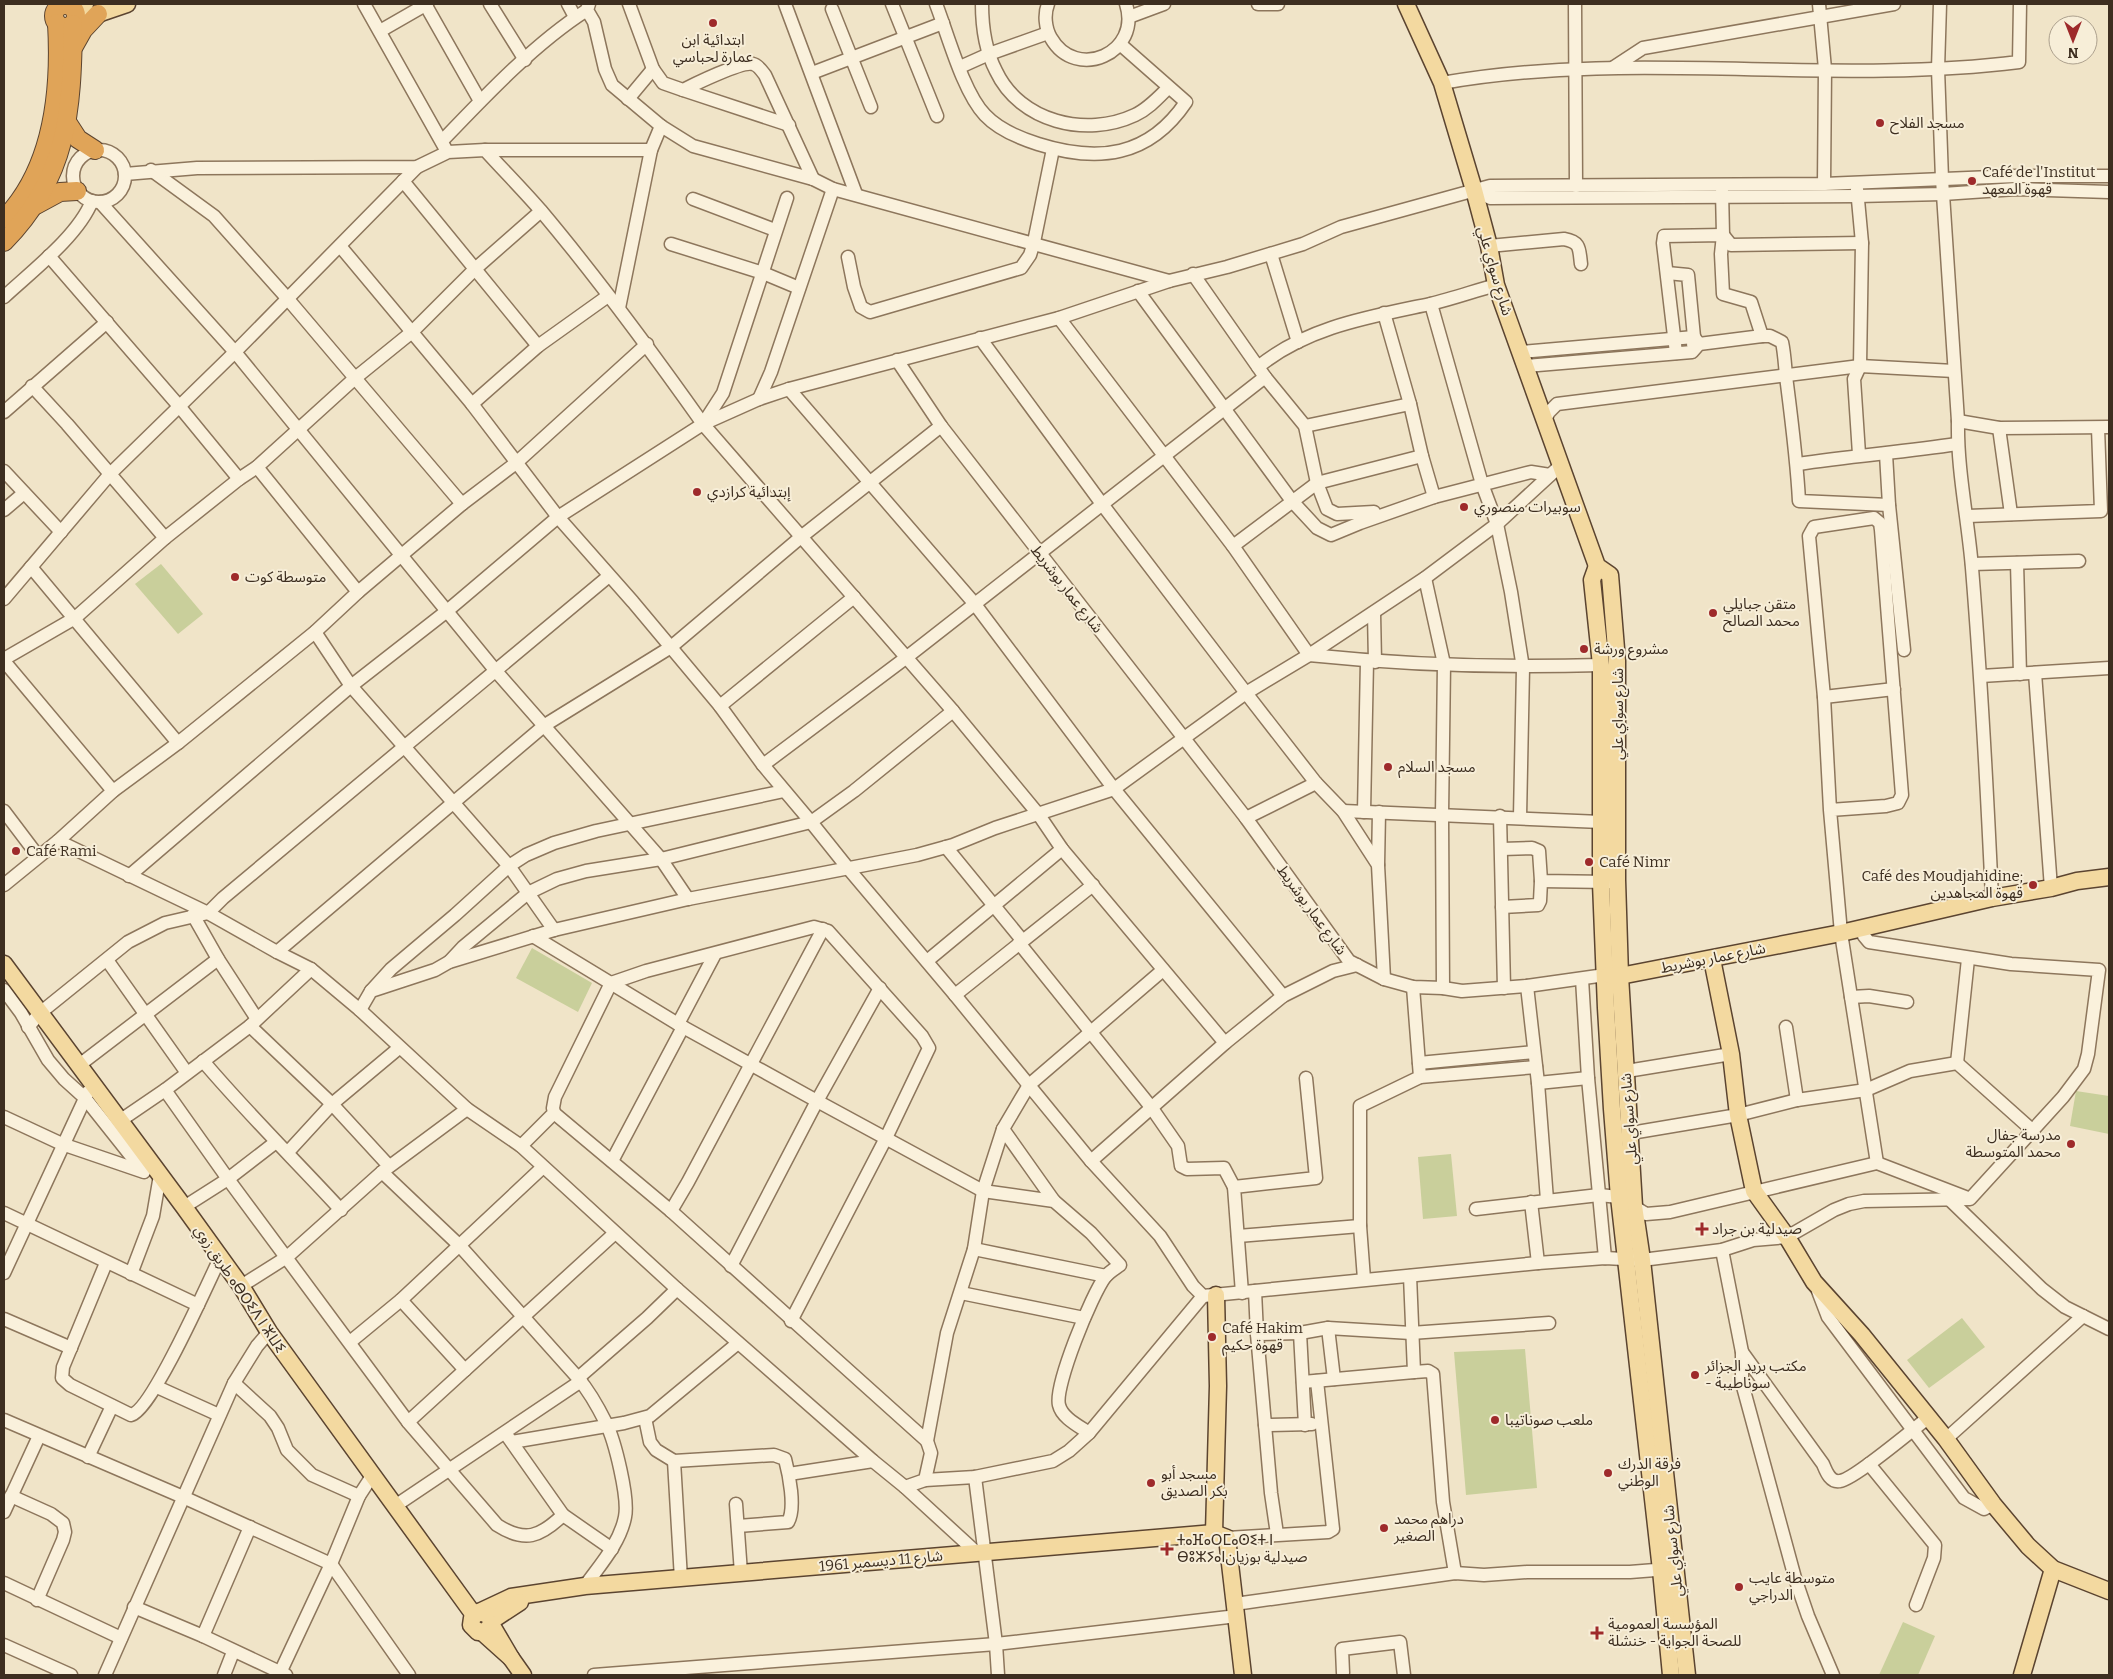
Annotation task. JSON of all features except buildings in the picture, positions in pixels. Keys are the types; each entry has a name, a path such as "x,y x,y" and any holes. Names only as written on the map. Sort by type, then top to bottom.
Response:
{"highway":[{"path":"72,12 83,30 73,49"},
{"path":"4,242 35,205 55,165 63,142 68,122 73,49 72,12"},
{"path":"4,219 23,194 45,151 53,119 57,91 58,55 72,12"},
{"path":"68,122 78,139 95,150"},
{"path":"35,205 60,192 78,191"}],"main road":[{"path":"72,12 127,4"},
{"name":"شارع سواي علي","path":"1406,4 1442,83 1489,246 1496,285 1545,420 1555,470 1598,566 1610,575 1617,661 1609,882 1619,1197 1634,1260"},
{"name":"شارع سواي علي","path":"1598,566 1592,580 1601,665 1601,822 1609,882"},
{"name":"شارع عمار بوشريط","path":"1612,975 1841,933 1992,898 2109,876"},
{"path":"1712,958 1731,1054 1738,1115 1754,1191 1787,1238 1814,1282 1862,1335 1946,1438 1993,1504 2028,1546 2052,1569 2109,1589"},
{"name":"طريق زوي ⴰⴱⵔⵉⴷ ⵏ ⵣⵡⵉ","path":"4,964 78,1066 121,1120 162,1183 184,1207 241,1286 269,1332 372,1476 523,1675"},
{"name":"شارع سواي علي","path":"1612,975 1627,1071 1634,1206 1634,1260 1668,1568 1687,1675"},
{"path":"1210,1295 1218,1386 1221,1536 1236,1610 1243,1675"},
{"name":"شارع 11 ديسمبر 1961","path":"483,1621 511,1597 534,1592 585,1586 980,1552 1221,1536"},
{"name":"شارع سواي علي","path":"1668,1568 1671,1675"},
{"path":"2022,1675 2052,1569"}],"street":[{"path":"364,4 445,147"},
{"path":"380,31 426,4 480,101"},
{"path":"490,4 525,60"},
{"path":"568,4 575,17"},
{"path":"629,4 653,69 663,83 789,125"},
{"path":"785,4 856,194"},
{"path":"892,4 937,116"},
{"path":"936,4 960,67 978,106 1003,130 1053,149 1095,155 1138,146 1174,121 1186,102 1120,44"},
{"path":"982,4 982,24 988,54 996,73 1008,90 1022,104 1039,115 1058,122 1085,126 1098,126 1118,122 1137,114 1153,103 1168,88"},
{"path":"1048,4 1045,20 1048,33 1054,44 1063,52 1075,58 1087,60 1105,55 1120,44 1128,27 1129,18 1126,4"},
{"path":"1129,18 1164,4"},
{"path":"1258,4 1278,4"},
{"path":"1575,4 1576,186"},
{"path":"1819,4 1825,69 1824,184"},
{"path":"1613,67 1643,48 1894,4"},
{"path":"1940,4 1938,69 1942,179 1958,444 1968,516 1981,676 1992,898"},
{"path":"1442,83 1517,72 1613,67 1938,69 2019,62 2020,4"},
{"path":"4,599 110,474 235,352 417,167 445,147 480,101 561,26 588,7 594,22 605,69 612,85 661,126 693,146 813,179 833,188 1169,280"},
{"path":"832,9 871,107"},
{"path":"812,73 943,23"},
{"path":"960,67 988,54 1048,33"},
{"path":"683,90 742,65 753,64 765,75 813,179"},
{"path":"628,99 653,69"},
{"path":"619,308 651,150 661,126"},
{"path":"445,147 485,150 651,150"},
{"path":"848,257 858,300 861,307 870,312 1021,268 1030,255 1034,242 1053,149"},
{"path":"4,297 49,256 81,222 96,202 116,196 121,190 125,174 123,165 111,153 95,150 80,159 75,166 73,175 78,191 86,199 96,202 235,352 495,670 661,859 688,899"},
{"path":"485,150 541,211 619,308 647,344 703,424 953,711 1038,815 1062,849 1225,1043"},
{"path":"125,174 151,170 206,168 417,167"},
{"path":"151,170 214,216 287,298 462,504"},
{"path":"2016,176 2016,189"},
{"path":"1474,190 1490,198 1722,192 1857,182 2016,176 2109,176"},
{"path":"403,181 538,346"},
{"path":"1857,182 1862,243 1860,366 1854,379 1859,454"},
{"path":"129,876 351,686 447,610 558,517 703,424 759,399 789,389 1059,318 1169,280 1227,267 1303,244 1341,227 1490,186 1576,186 1857,196 1943,194 2016,189 2109,192"},
{"path":"759,399 833,188"},
{"path":"1722,192 1723,235 1721,254 1723,294 1752,302 1762,336"},
{"path":"703,424 723,393 764,273 775,230 787,198"},
{"path":"693,199 775,230"},
{"path":"113,791 4,660 75,618 164,538 239,479 258,467 354,379 412,332 475,269 541,211"},
{"path":"1723,235 1731,245 1862,243"},
{"path":"1676,353 1663,243 1664,236 1723,235"},
{"path":"1489,246 1564,239 1573,241 1578,247 1581,264"},
{"path":"671,244 764,273 799,288"},
{"path":"340,246 472,404 558,517 720,706 784,791 956,995 1091,1161 1160,1236 1193,1286 1210,1295 1538,1263 1605,1258 1634,1260 1722,1250 1753,1240 1787,1238 1820,1216 1848,1204 1864,1201 1951,1201 1970,1199 2063,1097 2084,1069 2104,970 2011,964 1870,942 1864,936 1863,928"},
{"path":"1271,254 1298,342"},
{"path":"49,256 179,406 239,479"},
{"path":"1667,273 1688,275 1695,344"},
{"path":"1192,274 1262,372 1305,426 1317,483 1327,509 1332,513 1363,514 1399,508"},
{"path":"763,765 907,657 974,603 1166,456 1224,409 1262,372 1276,352 1316,333 1384,313 1431,304 1496,285"},
{"path":"1138,291 1292,501 1317,528 1331,536"},
{"path":"472,404 538,346 608,296"},
{"path":"1431,304 1482,484 1497,524 1523,668 1520,817"},
{"path":"1384,313 1434,497"},
{"path":"1059,318 1233,546 1309,655 1371,661 1523,668 1601,665"},
{"path":"4,412 107,322"},
{"path":"1523,359 1676,353 1695,344 1770,336 1782,342 1785,355 1786,377 1798,464 1799,501 1889,505"},
{"path":"980,338 1102,504 1246,693 1316,783 1343,811 1378,865"},
{"path":"1523,359 1675,338 1695,344"},
{"path":"4,884 58,842 113,791 178,743 315,632 358,592 402,557 462,504 516,463 647,344"},
{"name":"شارع عمار بوشريط","path":"897,360 942,426 1182,738 1246,818 1349,962 1384,978 1413,987 1444,988 1462,991 1527,986 1612,975"},
{"path":"1545,420 1549,412 1557,404 1786,377 1860,366 1954,371"},
{"path":"32,386 164,538"},
{"path":"789,389 974,603 1114,789 1283,996"},
{"path":"1305,426 1410,404"},
{"path":"1958,421 1999,428 2104,428 2102,511 1968,516"},
{"path":"277,952 545,725 671,647 801,537 942,426"},
{"path":"1999,428 2012,514"},
{"path":"1798,464 1859,454 1886,454 1958,444"},
{"path":"1886,454 1889,505 1904,650"},
{"path":"1233,546 1317,483 1422,456"},
{"path":"258,467 358,592"},
{"path":"1331,536 1399,508 1434,497 1531,472 1555,470"},
{"path":"371,991 435,970 449,962 554,930 688,899 847,867 898,859 946,847 1114,789 1246,693 1309,655 1425,578 1497,524 1555,470"},
{"path":"4,471 61,532"},
{"path":"4,510 24,493"},
{"path":"1331,536 1332,513"},
{"path":"1830,810 1886,806 1898,803 1901,799 1902,786 1880,523 1874,518 1814,527 1809,536 1824,697 1830,810 1841,933 1877,1163"},
{"path":"1972,564 2079,561"},
{"path":"2017,563 2020,674"},
{"path":"31,567 178,743"},
{"path":"28,1027 40,1013 128,942 151,929 179,918 208,913 609,576"},
{"path":"1425,578 1444,664 1442,815 1444,988"},
{"path":"720,706 854,597"},
{"path":"1364,812 1374,613"},
{"path":"315,632 351,686 509,866 554,930"},
{"path":"1981,676 2109,668"},
{"path":"2035,673 2051,888"},
{"path":"1824,697 1894,689"},
{"path":"449,962 464,947 528,894 568,875 661,859 812,822 854,791 953,711"},
{"path":"1246,818 1316,783"},
{"path":"360,1010 371,991 391,968 455,915 509,866 526,855 554,843 631,824 784,791"},
{"path":"4,811 38,856"},
{"path":"1343,811 1500,816 1601,822"},
{"path":"1379,812 1378,865 1384,978"},
{"path":"1500,816 1504,988"},
{"path":"58,842 208,913 277,952 311,968 360,1010 467,1109 521,1146 676,1289 873,1462 980,1552"},
{"path":"946,847 994,905 1020,942 1151,1107 1178,1146 1181,1166 1187,1169 1224,1168 1234,1187 1238,1236 1257,1334 1271,1493 1277,1534"},
{"path":"1502,849 1532,848 1539,851 1541,881 1538,905 1502,907"},
{"path":"927,961 1062,849"},
{"path":"1541,881 1609,882"},
{"path":"956,995 1093,885"},
{"path":"194,915 254,1022 332,1104 386,1169 460,1246 579,1380 594,1400 607,1425 623,1484 626,1508 622,1528 612,1549 585,1586"},
{"path":"791,1321 886,1138 929,1048 922,1036 834,937 822,929 814,927 661,967 611,983 555,1097 552,1108 554,1113 671,1211 791,1321 927,1441"},
{"path":"671,1211 822,929"},
{"path":"533,936 681,1025 983,1191 1054,1201"},
{"path":"612,1161 715,954"},
{"path":"1957,1063 1968,958"},
{"path":"78,1066 218,959"},
{"path":"107,960 187,1073"},
{"path":"1091,1161 1225,1043 1283,996 1333,971 1357,965"},
{"path":"121,1120 165,1090 254,1022 311,968"},
{"path":"925,1480 931,1453 927,1441 947,1333 974,1249 983,1191 1003,1129 1028,1085 1163,970"},
{"path":"1582,979 1588,1078 1605,1258"},
{"path":"1527,986 1538,1083 1547,1200"},
{"path":"1413,987 1420,1077"},
{"path":"731,1266 817,1101 880,988"},
{"path":"4,990 21,1013 48,1060 64,1079 85,1098 144,1171"},
{"path":"1851,997 1869,996 1907,1002"},
{"path":"1786,1026 1797,1100"},
{"path":"288,1152 332,1104 399,1048"},
{"path":"1419,1063 1534,1052"},
{"path":"1627,1071 1731,1054"},
{"path":"203,1061 237,1101 288,1152 341,1210"},
{"path":"1631,1133 1738,1115 1797,1100 1866,1090 1910,1071 1957,1063"},
{"path":"1957,1063 2032,1130"},
{"path":"1364,1279 1360,1226 1360,1106 1420,1077 1536,1067"},
{"path":"1234,1187 1316,1178 1306,1078"},
{"path":"1538,1083 1588,1078"},
{"path":"4,1273 62,1144 92,1083"},
{"path":"165,1090 228,1179 408,1422 497,1525 510,1533 523,1536 546,1530 563,1515"},
{"path":"241,1286 287,1257 386,1169 467,1109"},
{"path":"521,1146 554,1113"},
{"path":"4,1117 62,1144 144,1171 162,1183 153,1216 131,1274"},
{"path":"1003,1129 1054,1201 1090,1233 1120,1265 1106,1276 1084,1318 1060,1387 1058,1403 1061,1411 1089,1433"},
{"path":"184,1207 228,1179 276,1142"},
{"path":"1476,1210 1547,1200 1599,1196 1619,1197 1646,1214 1670,1212 1877,1163 1970,1199"},
{"path":"350,1342 401,1300 544,1167"},
{"path":"1951,1201 2042,1289 2065,1307 2109,1329"},
{"path":"1532,1202 1538,1263"},
{"path":"4,1213 198,1305"},
{"path":"1238,1236 1360,1226"},
{"path":"408,1422 615,1233"},
{"path":"974,1249 1106,1276"},
{"path":"1722,1250 1742,1352 1742,1383 1773,1492 1779,1523 1808,1616 1833,1675"},
{"path":"106,1263 63,1367 62,1378 126,1414 134,1415 157,1387 220,1258"},
{"path":"1410,1276 1414,1372"},
{"path":"1814,1282 1824,1301 1828,1317 1964,1498 1984,1509 1993,1504"},
{"path":"394,1506 448,1469 508,1438 545,1403 579,1380 676,1289"},
{"path":"961,1293 1084,1318"},
{"path":"905,1487 925,1480 974,1477 1053,1461 1070,1452 1089,1433 1210,1295"},
{"path":"401,1300 466,1370"},
{"path":"1946,1438 2082,1316"},
{"path":"4,1319 71,1348"},
{"path":"1257,1334 1300,1333 1328,1328 1411,1332 1549,1323"},
{"path":"1328,1328 1334,1379"},
{"path":"105,1675 234,1383 257,1346 269,1332"},
{"path":"1300,1333 1305,1425"},
{"path":"508,1438 645,1418 656,1413 738,1343"},
{"path":"1742,1352 1822,1464 1827,1474 1834,1481 1842,1482 1929,1418"},
{"path":"1303,1382 1428,1370 1432,1372 1434,1376 1443,1502 1455,1573"},
{"path":"1221,1536 1328,1532 1333,1529 1317,1381"},
{"path":"234,1383 270,1416 278,1428 287,1450 312,1476 359,1496"},
{"path":"157,1387 219,1415"},
{"path":"88,1457 112,1406"},
{"path":"645,1418 650,1442 656,1450 674,1461 774,1455 785,1458 789,1474 791,1512 788,1522 738,1526"},
{"path":"4,1420 183,1497 331,1564 409,1675"},
{"path":"1265,1425 1322,1423"},
{"path":"4,1512 39,1436"},
{"path":"508,1438 563,1515 612,1549"},
{"path":"674,1461 680,1579"},
{"path":"789,1474 873,1462"},
{"path":"1869,1464 1935,1545 1934,1558 1916,1605"},
{"path":"134,1607 203,1636 282,1674 359,1496 372,1476"},
{"path":"974,1477 980,1552 996,1644 998,1675"},
{"path":"11,1496 51,1514 63,1523 65,1532 63,1540 37,1600"},
{"path":"736,1504 740,1573"},
{"path":"203,1636 250,1527"},
{"path":"594,1675 996,1644 1236,1610 1455,1573 1484,1575 1527,1572 1630,1572 1668,1568"},
{"path":"4,1583 121,1638"},
{"path":"1343,1673 1342,1649 1400,1642 1404,1675"},
{"path":"4,1645 53,1672 71,1675"},
{"path":"224,1675 233,1652"}],"green space":[{"path":"161,564 203,614 178,634 135,584"},
{"path":"532,948 592,983 578,1012 516,978"},
{"path":"2076,1091 2109,1096 2109,1134 2070,1126"},
{"path":"1451,1154 1457,1216 1423,1219 1418,1157"},
{"path":"1962,1318 1985,1347 1929,1388 1907,1360"},
{"name":"ملعب صوناتيبا","path":"1525,1349 1537,1488 1466,1495 1454,1352"},
{"path":"1903,1622 1935,1636 1918,1675 1879,1675"}],"place":[{"name":"ابتدائية ابن عمارة لحباسي","path":"713,23"},
{"name":"مسجد الفلاح","path":"1880,123"},
{"name":"Café de l'Institut قهوة المعهد","path":"1972,181"},
{"name":"إبتدائية كرازدي","path":"697,492"},
{"name":"سوبيرات منصوري","path":"1464,507"},
{"name":"متوسطة كوت","path":"235,577"},
{"name":"متقن جبايلي محمد الصالح","path":"1713,613"},
{"name":"مشروع ورشة","path":"1584,649"},
{"name":"مسجد السلام","path":"1388,767"},
{"name":"Café Rami","path":"16,851"},
{"name":"Café Nimr","path":"1589,862"},
{"name":"Café des Moudjahidine; قهوة المجاهدين","path":"2033,885"},
{"name":"مدرسة جفال محمد المتوسطة","path":"2071,1144"},
{"name":"صيدلية بن جراد","path":"1702,1229"},
{"name":"Café Hakim قهوة حكيم","path":"1212,1337"},
{"name":"مكتب بريد الجزائر - سوناطيبة","path":"1695,1375"},
{"name":"ملعب صوناتيبا","path":"1495,1420"},
{"name":"فرقة الدرك الوطني","path":"1608,1473"},
{"name":"مسجد أبو بكر الصديق","path":"1151,1483"},
{"name":"دراهم محمد الصغير","path":"1384,1528"},
{"name":"ⵜⴰⴼⴰⵔⵎⴰⵙⵉⵜ ⵏ ⴱⵓⵣⵢⴰⵏصيدلية بوزيان","path":"1167,1549"},
{"name":"متوسطة عايب الدراجي","path":"1739,1587"},
{"name":"المؤسسة العمومية للصحة الجواية - خنشلة","path":"1597,1633"}]}
